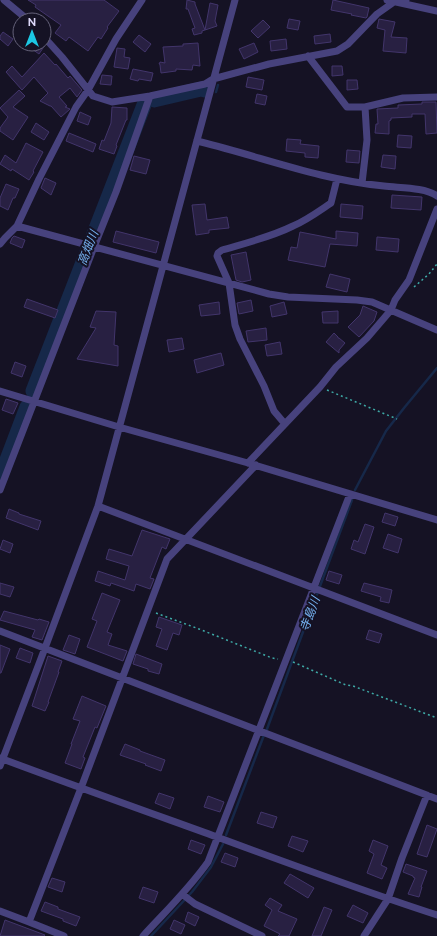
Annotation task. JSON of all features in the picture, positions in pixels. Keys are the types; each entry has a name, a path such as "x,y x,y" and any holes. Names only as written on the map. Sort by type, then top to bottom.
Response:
{"street":[{"path":"4,0 18,12"},
{"path":"0,244 2,236 17,226 76,107 88,90 116,39 142,0"},
{"path":"234,0 98,506 1,761 81,788 314,874 388,900 437,915"},
{"path":"52,46 93,96 112,102 150,96 205,84 213,79 269,64 337,50 348,44 390,1 406,0"},
{"path":"390,1 437,11"},
{"path":"308,56 347,107 365,107 403,98 437,97"},
{"path":"0,490 58,340 91,246 116,192 150,96"},
{"path":"362,183 367,140 365,107"},
{"path":"197,140 337,179 377,186 428,191 437,196"},
{"path":"285,424 274,411 264,386 240,339 235,324 229,283 217,256 222,250 294,226 314,214 331,203 337,179"},
{"path":"248,463 320,387 336,367 367,338 391,310 395,300 409,280 437,209"},
{"path":"17,226 269,294 288,297 372,302 437,330"},
{"path":"0,391 119,427 256,465 437,520"},
{"path":"29,922 167,558 256,465"},
{"path":"143,936 185,896 208,862 259,730 290,661 350,494"},
{"path":"98,506 437,635"},
{"path":"0,631 437,799"},
{"path":"364,936 388,900 402,858 427,795"},
{"path":"185,896 195,904 262,936"},
{"path":"0,911 64,936"}],"path":[{"path":"412,289 429,274 437,264"},
{"path":"320,387 397,419"},
{"path":"148,611 199,629 272,658 290,661 346,685 353,686 437,718"}],"building":[{"path":"28,0 104,0 119,11 107,27 108,28 101,39 98,37 88,51 69,37 66,41 55,33 61,25 52,19 52,12 42,12 35,7 36,5"},
{"path":"187,0 195,2 205,30 202,31 202,33 194,35 192,29 195,28 188,9 186,9"},
{"path":"333,0 369,8 367,17 331,10"},
{"path":"210,3 218,5 215,21 217,26 205,30"},
{"path":"289,19 300,21 298,30 287,28"},
{"path":"379,19 395,22 391,37 407,38 406,53 383,51 385,30 377,28"},
{"path":"263,20 270,27 258,38 251,31"},
{"path":"3,32 12,38 8,46 0,39"},
{"path":"330,34 331,42 315,44 314,36"},
{"path":"139,35 151,44 145,52 133,42"},
{"path":"286,39 287,49 271,51 270,41"},
{"path":"198,43 200,66 193,65 192,70 176,69 176,71 161,73 159,63 165,63 163,47 183,46 183,44"},
{"path":"254,43 258,52 244,59 239,49"},
{"path":"117,48 125,49 124,57 130,58 128,69 114,67"},
{"path":"44,53 68,78 70,76 82,90 77,97 70,88 59,97 67,106 65,107 70,109 61,117 51,106 40,101 48,93 34,77 22,90 6,72 12,66 22,77"},
{"path":"332,66 342,66 343,75 332,76"},
{"path":"133,69 153,73 151,81 139,79 138,81 130,79"},
{"path":"102,75 112,76 111,85 100,84"},
{"path":"248,77 264,80 262,90 246,87"},
{"path":"347,80 357,80 358,89 347,90"},
{"path":"19,90 25,96 13,107 28,117 13,140 0,131 0,128 8,117 0,108"},
{"path":"257,94 267,96 265,105 255,103"},
{"path":"422,102 436,102 437,133 426,134 425,114 412,114 412,117 391,118 389,121 389,134 375,133 376,124 378,124 377,109 398,108 398,105 422,104"},
{"path":"112,107 127,108 127,120 116,145 114,154 99,149 111,123"},
{"path":"80,112 91,117 88,125 77,121"},
{"path":"36,123 49,132 44,140 31,132"},
{"path":"69,133 96,144 93,152 66,141"},
{"path":"398,135 412,136 411,148 397,147"},
{"path":"287,139 301,140 300,144 319,146 318,158 305,157 305,153 286,151"},
{"path":"26,143 43,152 29,180 12,169 11,171 0,164 5,155 16,163"},
{"path":"347,150 360,151 359,163 346,162"},
{"path":"383,155 396,156 395,169 381,167"},
{"path":"134,156 150,160 146,174 130,170"},
{"path":"45,178 56,183 51,195 41,188"},
{"path":"6,184 19,189 8,210 0,206 0,198"},
{"path":"392,195 422,197 421,210 391,208"},
{"path":"205,204 207,220 227,217 229,228 209,230 209,233 196,235 192,205"},
{"path":"341,204 363,206 362,219 340,217"},
{"path":"116,231 159,242 156,253 113,242"},
{"path":"336,231 358,233 357,246 330,244 325,267 288,260 291,247 297,248 300,232 336,239"},
{"path":"14,236 25,240 22,248 10,243"},
{"path":"377,237 399,239 398,252 376,250"},
{"path":"246,252 251,280 242,282 236,280 231,255"},
{"path":"330,274 350,279 347,292 326,287"},
{"path":"27,299 58,310 55,318 24,307"},
{"path":"251,300 253,311 239,314 237,303"},
{"path":"219,302 220,314 201,316 199,305"},
{"path":"284,302 287,314 272,317 270,306"},
{"path":"363,306 377,312 374,321 359,337 348,327 360,315"},
{"path":"96,311 116,312 114,345 118,346 118,366 77,359 96,328 90,327"},
{"path":"338,311 338,323 323,323 322,312"},
{"path":"266,328 267,340 248,342 246,331"},
{"path":"334,333 345,343 339,350 339,353 326,342"},
{"path":"182,338 184,349 169,352 167,340"},
{"path":"280,342 282,354 267,356 265,345"},
{"path":"221,353 224,365 197,373 194,360"},
{"path":"15,362 26,366 22,377 11,373"},
{"path":"6,399 18,403 13,414 2,410"},
{"path":"9,509 41,521 38,530 6,518"},
{"path":"385,513 398,517 395,526 382,522"},
{"path":"365,524 374,527 365,554 351,549 354,540 358,542"},
{"path":"142,530 170,539 166,549 162,547 150,578 154,579 150,589 136,584 134,591 111,583 110,586 95,581 98,571 125,580 129,566 106,559 109,549 132,556"},
{"path":"388,534 402,539 398,553 383,548"},
{"path":"3,540 13,544 10,553 0,549"},
{"path":"329,571 342,575 339,584 326,580"},
{"path":"0,583 14,587 10,597 0,594"},
{"path":"364,583 392,590 389,603 380,601 381,597 361,591"},
{"path":"102,593 120,600 107,632 112,634 108,645 127,651 123,661 87,647 97,621 92,619"},
{"path":"4,611 49,622 42,640 32,637 35,630 0,620"},
{"path":"159,617 182,625 179,635 173,633 167,650 156,646 162,629 156,627"},
{"path":"369,630 382,634 379,643 366,639"},
{"path":"69,635 80,639 75,654 63,650"},
{"path":"0,645 10,649 1,673 0,673"},
{"path":"20,648 33,653 30,663 16,658"},
{"path":"136,654 162,664 159,674 133,664"},
{"path":"48,656 62,661 45,711 32,706"},
{"path":"82,696 106,706 97,728 95,727 83,757 85,758 81,769 65,763 80,721 73,719"},
{"path":"125,744 165,760 161,771 120,755"},
{"path":"159,793 174,798 170,809 155,803"},
{"path":"208,796 224,802 220,812 204,807"},
{"path":"261,812 277,817 273,828 257,823"},
{"path":"427,825 437,829 427,857 417,854"},
{"path":"292,836 308,841 303,852 288,846"},
{"path":"191,840 205,845 201,854 188,849"},
{"path":"373,840 388,846 381,865 387,868 382,879 367,873 374,854 369,851"},
{"path":"225,853 238,858 235,867 221,862"},
{"path":"406,864 427,871 419,897 408,894 415,878 403,872"},
{"path":"290,874 314,888 308,898 284,883"},
{"path":"52,878 65,882 62,892 48,887"},
{"path":"143,887 158,892 154,903 139,898"},
{"path":"270,898 282,905 278,911 297,919 289,936 278,936 280,934 264,926 272,910 265,905"},
{"path":"45,902 58,907 58,909 80,917 76,926 63,921 63,919 41,911"},
{"path":"353,905 368,913 363,923 347,916"},
{"path":"324,907 332,910 321,936 312,936"},
{"path":"188,912 199,917 195,926 185,921"},
{"path":"5,920 45,935 0,936"},
{"path":"174,920 185,925 181,934 170,929"}],"waterway":[{"name":"高畑川","path":"216,92 218,85"},
{"name":"高畑川","path":"154,100 201,89 205,90"},
{"name":"高畑川","path":"33,391 144,105"},
{"name":"寺島川","path":"355,490 386,431 437,368"},
{"name":"高畑川","path":"0,478 27,407"},
{"name":"寺島川","path":"267,729 352,500"},
{"name":"寺島川","path":"226,835 264,735"},
{"name":"寺島川","path":"151,936 192,892 211,867 223,844"}]}
